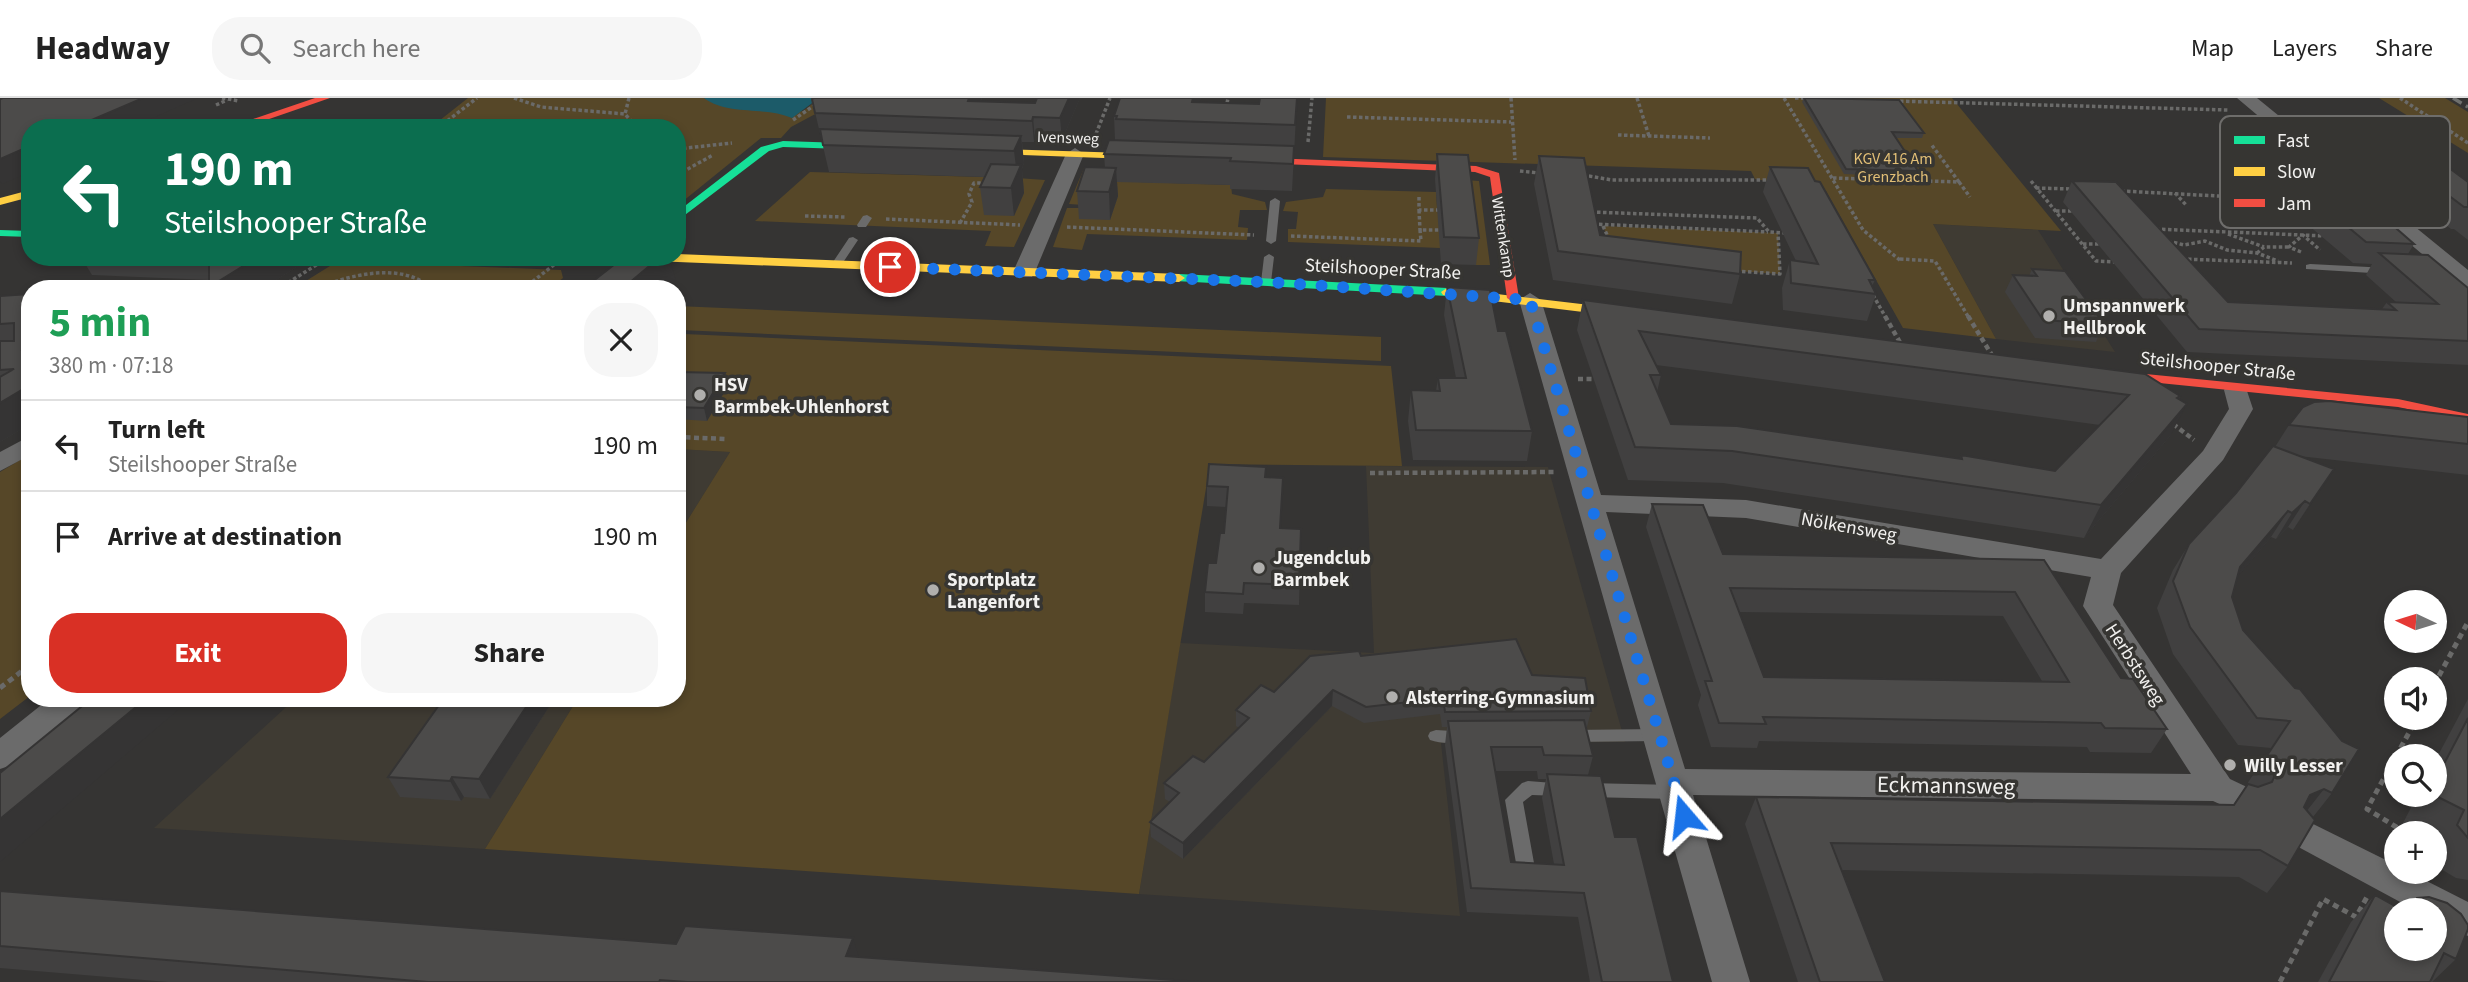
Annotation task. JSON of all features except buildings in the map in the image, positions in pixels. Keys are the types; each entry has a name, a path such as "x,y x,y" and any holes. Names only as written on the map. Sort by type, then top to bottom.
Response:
{"street":[{"path":"260,119 325,98"},
{"path":"2246,98 2268,116"},
{"path":"686,211 765,149 783,144 884,148"},
{"name":"Ivensweg","path":"959,150 1169,158"},
{"path":"1024,272 1044,226 1082,155"},
{"path":"1224,160 1306,163"},
{"name":"Wittenkamp","path":"1306,163 1476,169 1495,175 1522,299 1590,503 1731,982"},
{"path":"0,202 21,196"},
{"path":"2404,228 2464,277"},
{"path":"0,233 21,234"},
{"name":"Steilshooper Straße","path":"686,258 1266,282 1522,299 1649,316"},
{"name":"Steilshooper Straße","path":"2084,372 2236,390 2398,403 2468,400"},
{"name":"Herbstsweg","path":"2227,793 2098,606 2107,570 2214,455 2241,409 2236,390"},
{"name":"Steilshooper Straße","path":"2398,403 2468,418"},
{"path":"0,463 21,450"},
{"name":"Nölkensweg","path":"1590,503 1746,509 2107,570"},
{"path":"0,756 61,707"},
{"name":"Eckmannsweg","path":"1675,787 2227,793"},
{"path":"2302,833 2468,920"}],"lane":[{"path":"1270,241 1275,201"},
{"path":"836,265 853,240"},
{"path":"1266,282 1269,257"},
{"path":"2310,267 2401,271"},
{"path":"2434,273 2464,277"},
{"path":"1552,736 1659,735"},
{"path":"1436,736 1474,736"},
{"path":"1525,863 1514,800 1528,788 1675,787"}],"path":[{"path":"450,119 477,98"},
{"path":"514,98 541,107 625,114 629,119"},
{"path":"625,114 629,98"},
{"path":"1082,155 1110,98"},
{"path":"1226,110 1228,98"},
{"path":"1306,163 1312,98"},
{"path":"1511,98 1511,122 1518,171 1545,173"},
{"path":"1637,98 1649,136"},
{"path":"1784,98 1863,230 1901,260 1936,261 1996,361"},
{"path":"1795,98 1809,98"},
{"path":"2400,98 2427,116"},
{"path":"216,105 228,100"},
{"path":"1893,101 2262,111"},
{"path":"1215,109 1236,110"},
{"path":"1346,117 1511,122"},
{"path":"2450,131 2468,143"},
{"path":"1618,135 1710,138"},
{"path":"686,148 737,142"},
{"path":"1931,144 1970,197"},
{"path":"1572,175 1612,180 1774,180"},
{"path":"1832,178 1959,182"},
{"path":"2031,181 2096,261 2118,262"},
{"path":"960,223 972,202 969,194 974,183 998,184"},
{"path":"2025,186 2087,190"},
{"path":"2112,191 2220,195"},
{"path":"2124,191 2130,198"},
{"path":"2175,193 2187,206"},
{"path":"1419,197 1420,230"},
{"path":"1419,210 1446,210"},
{"path":"2055,211 2072,211"},
{"path":"1769,232 1757,218 1589,212 1593,224 1603,226 1790,233"},
{"path":"805,216 865,222 1044,226"},
{"path":"1603,226 1611,244"},
{"path":"2155,229 2325,236"},
{"path":"2204,231 2204,241"},
{"path":"2223,232 2264,247 2289,247"},
{"path":"1731,270 1780,274 1778,233"},
{"path":"2161,240 2184,245 2204,241 2227,250 2257,253 2282,262"},
{"path":"2082,244 2099,244"},
{"path":"2257,253 2264,247"},
{"path":"2214,260 2227,250"},
{"path":"292,280 315,266"},
{"path":"535,280 552,266"},
{"path":"339,280 388,273 421,280"},
{"path":"1871,292 1904,349"},
{"path":"2172,423 2214,455"},
{"path":"686,437 727,439"},
{"path":"1370,473 1580,471"},
{"path":"2444,667 2468,622"},
{"path":"0,688 21,672"},
{"path":"2386,821 2367,809 2410,730"},
{"path":"2280,982 2323,899 2356,916 2381,874"}],"shaded area":[{"path":"1933,224 2038,230 2115,352 1996,339"},
{"path":"686,450 730,452 686,523"},
{"name":"Alsterring-Gymnasium","path":"1366,466 1548,467 1625,742 1441,743 1460,916 1139,894 1180,643 1374,653"},
{"path":"286,707 572,707 485,849 154,828"}],"green space":[{"path":"468,98 704,98 783,114 803,111 815,102 834,104 791,127 781,138 761,138 686,199 686,119 441,119"},
{"name":"KGV 416 Am Grenzbach","path":"1326,98 1952,98 2061,231 1933,224 1996,339 1903,328 1826,191 1755,179 1751,171 1323,157"},
{"path":"2379,98 2445,98 2468,112 2468,153 2450,142 2450,116 2408,116"},
{"path":"1084,168 1110,169 1107,181 1231,185 1232,194 1265,202 1267,210 1240,210 1238,227 1248,228 1247,240 1087,234 1082,250 1053,247 1067,208 1083,208 1084,205 1069,204"},
{"path":"810,172 1045,180 1014,247 985,246 991,231 755,221"},
{"path":"1465,180 1479,181 1490,265 1476,265 1440,248 1288,242 1288,229 1296,229 1298,212 1283,211 1286,202 1323,197 1326,189 1436,192 1437,207"},
{"path":"1603,226 1778,233 1780,274 1694,268 1614,254"},
{"path":"330,266 462,266 561,270 563,278 560,280 307,280"},
{"path":"686,306 1381,337 1381,361 686,330"},
{"name":"Sportplatz Langenfort","path":"686,334 1391,366 1402,466 1210,464 1139,894 485,849 572,707 686,707 686,523 730,452 686,450"},
{"path":"21,459 21,703 0,719 0,472"}],"water":[{"path":"704,98 819,98 792,118 770,112 724,107"}],"railway":[{"path":"2453,98 2468,107"}],"traffic: fast":[{"path":"686,211 765,149 783,144 873,147"},
{"path":"0,233 21,234"},
{"path":"1179,278 1447,292"}],"traffic: slow":[{"path":"972,151 1157,157"},
{"path":"0,202 21,196"},
{"path":"686,258 1179,278"},
{"path":"1447,292 1632,314"}],"traffic: jam":[{"path":"260,119 325,98"},
{"path":"1241,160 1476,169 1495,175 1513,298"},
{"path":"2105,374 2398,403 2468,418"}],"place":[{"name":"Umspannwerk Hellbrook","path":"2049,316"},
{"name":"HSV Barmbek-Uhlenhorst","path":"700,395"},
{"name":"Jugendclub Barmbek","path":"1259,568"},
{"name":"Sportplatz Langenfort","path":"933,590"},
{"name":"Alsterring-Gymnasium","path":"1392,697"},
{"name":"Willy Lesser","path":"2230,765"}],"route":[{"path":"890,267 1266,282 1530,300 1684,816"}]}
